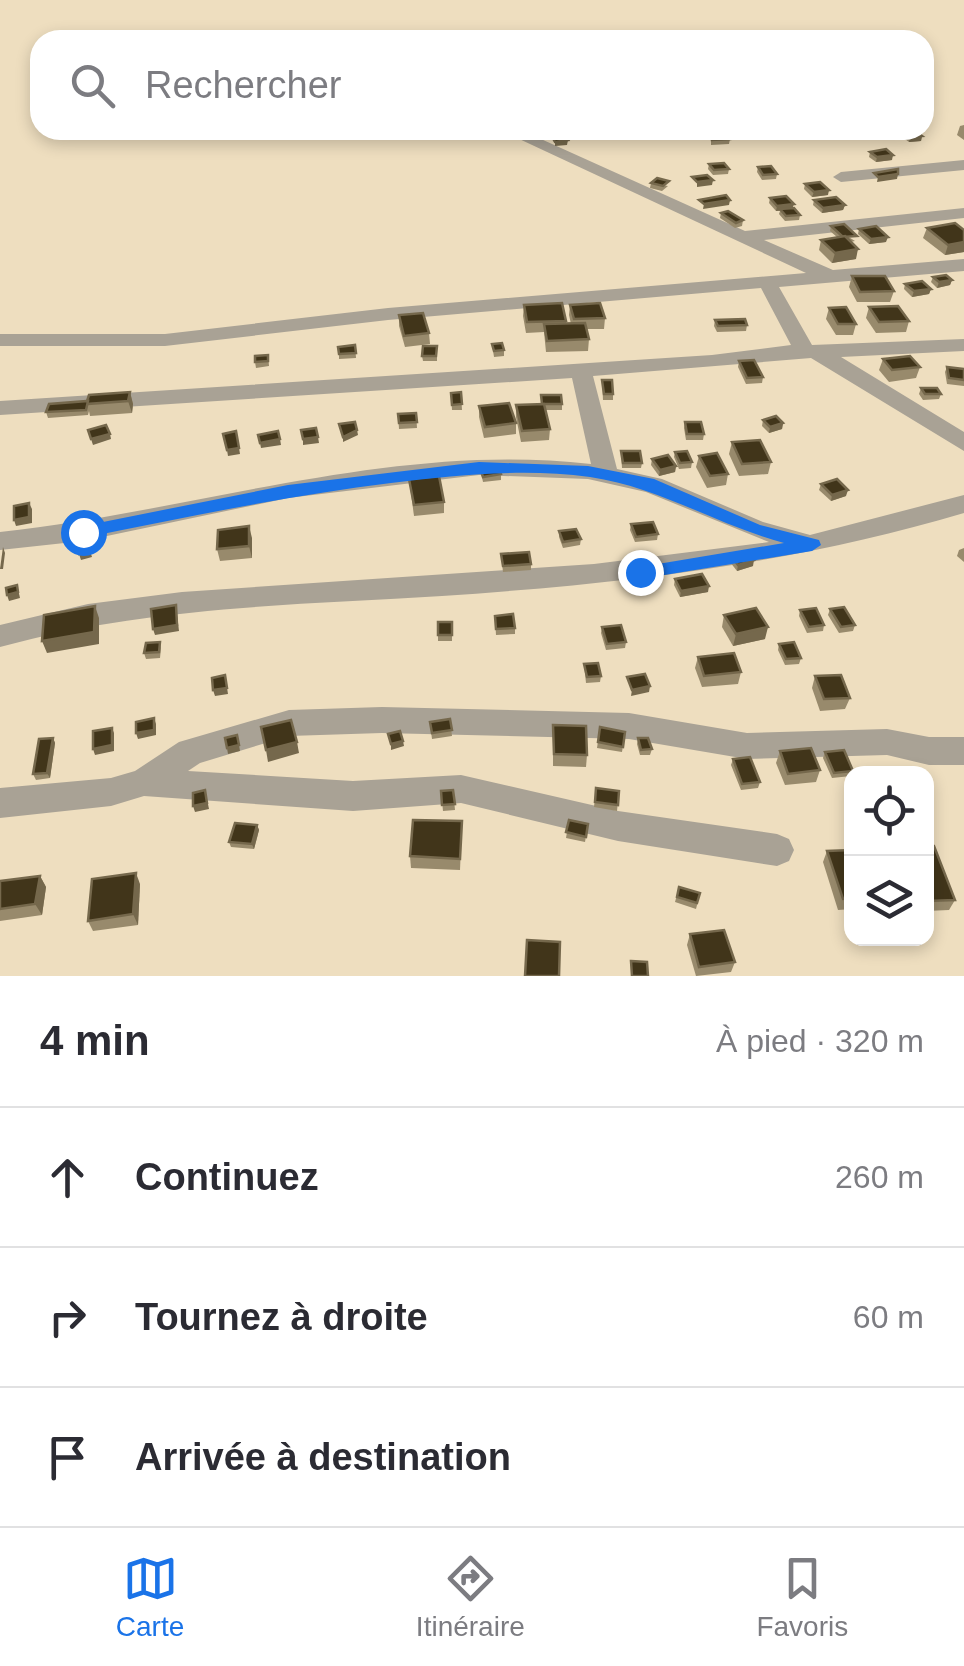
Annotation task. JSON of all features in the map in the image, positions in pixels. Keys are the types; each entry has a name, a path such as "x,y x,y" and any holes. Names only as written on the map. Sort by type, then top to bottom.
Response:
{"street":[{"path":"530,140 828,276"},
{"path":"841,178 964,165"},
{"path":"746,236 964,213"},
{"path":"0,340 165,340 388,314 964,265"},
{"path":"766,280 810,351 964,443"},
{"path":"0,408 712,362 810,351 964,345"},
{"path":"580,371 606,474"},
{"path":"0,541 83,532 251,497 479,467 606,474 654,485 755,529 812,545"},
{"path":"0,636 110,613 294,594 640,572 812,545 894,527 964,504"},
{"path":"0,803 111,792 144,782 190,752 238,740 267,727 308,722 629,726 747,746 888,742 929,752 964,751"},
{"path":"144,782 353,796 462,789 618,826 778,850"}],"building":[{"path":"886,149 893,155 877,157 870,152"},
{"path":"724,163 729,169 714,170 709,164"},
{"path":"771,166 777,174 763,175 758,167"},
{"path":"898,169 898,174 878,177 874,173"},
{"path":"707,175 713,180 697,182 692,177"},
{"path":"657,178 669,181 663,186 651,183"},
{"path":"820,182 829,190 814,192 805,184"},
{"path":"726,195 730,200 704,204 699,200"},
{"path":"786,196 794,204 777,206 770,198"},
{"path":"836,197 845,205 823,208 814,200"},
{"path":"794,208 800,215 786,216 780,209"},
{"path":"728,211 743,220 736,223 721,213"},
{"path":"955,223 964,230 964,242 948,245 927,228"},
{"path":"844,224 857,236 843,237 831,226"},
{"path":"876,226 888,237 871,239 859,229"},
{"path":"845,236 858,249 835,253 821,240"},
{"path":"946,275 952,280 939,282 933,277"},
{"path":"852,276 885,276 894,291 860,292"},
{"path":"922,281 931,289 914,291 905,284"},
{"path":"562,303 566,321 527,322 524,305"},
{"path":"600,303 605,318 574,319 570,305"},
{"path":"898,306 909,321 879,322 869,307"},
{"path":"846,307 856,324 838,324 829,308"},
{"path":"423,313 429,333 404,336 399,315"},
{"path":"745,319 747,325 718,326 715,320"},
{"path":"585,323 589,339 547,341 544,324"},
{"path":"502,343 504,350 494,351 492,344"},
{"path":"355,345 356,353 339,354 338,347"},
{"path":"423,346 437,346 436,356 422,356"},
{"path":"268,355 268,361 255,362 255,356"},
{"path":"910,356 920,367 892,370 883,359"},
{"path":"754,360 763,377 747,378 739,361"},
{"path":"947,367 964,369 964,380 949,378"},
{"path":"602,380 612,380 613,394 604,394"},
{"path":"921,388 937,388 941,394 925,394"},
{"path":"130,392 128,401 86,404 89,395"},
{"path":"461,392 462,404 452,405 451,393"},
{"path":"541,395 561,395 562,404 542,404"},
{"path":"88,401 86,410 46,412 49,404"},
{"path":"509,403 516,423 485,427 479,406"},
{"path":"544,404 550,429 522,431 516,405"},
{"path":"416,413 417,422 399,423 398,414"},
{"path":"776,416 783,423 770,427 763,420"},
{"path":"355,422 357,430 343,437 339,424"},
{"path":"685,422 701,422 704,434 687,434"},
{"path":"106,425 110,434 91,439 88,430"},
{"path":"316,428 318,437 303,439 301,430"},
{"path":"236,431 239,448 227,450 223,434"},
{"path":"278,431 280,439 260,443 258,435"},
{"path":"760,440 771,462 742,464 732,442"},
{"path":"621,451 640,451 642,463 623,463"},
{"path":"687,451 692,462 680,463 675,452"},
{"path":"717,453 728,474 710,476 699,456"},
{"path":"668,455 676,466 660,470 652,459"},
{"path":"499,466 501,474 483,477 480,468"},
{"path":"439,476 444,502 414,505 409,479"},
{"path":"837,479 848,490 832,495 821,484"},
{"path":"29,503 29,517 14,520 14,506"},
{"path":"653,522 658,534 636,537 631,524"},
{"path":"249,526 249,546 217,549 218,530"},
{"path":"576,529 581,539 563,542 559,531"},
{"path":"88,543 90,551 79,554 77,546"},
{"path":"748,551 754,560 738,565 731,556"},
{"path":"529,552 531,564 503,566 501,554"},
{"path":"702,574 709,586 681,591 675,579"},
{"path":"17,585 18,592 7,595 6,588"},
{"path":"176,605 177,625 153,629 151,609"},
{"path":"95,606 94,632 42,641 44,615"},
{"path":"844,607 855,625 841,627 830,609"},
{"path":"756,608 768,627 736,634 724,615"},
{"path":"816,608 824,625 809,627 800,610"},
{"path":"513,614 515,628 496,629 495,616"},
{"path":"438,622 452,622 452,635 438,635"},
{"path":"621,625 626,642 607,644 602,627"},
{"path":"160,642 159,652 144,653 146,643"},
{"path":"794,642 801,658 786,659 779,644"},
{"path":"734,653 741,672 704,676 698,657"},
{"path":"598,663 601,676 587,677 584,664"},
{"path":"645,674 650,686 632,690 627,677"},
{"path":"225,675 227,688 213,690 212,678"},
{"path":"841,675 850,698 824,699 815,676"},
{"path":"154,718 154,730 136,733 136,722"},
{"path":"450,719 452,730 432,733 430,722"},
{"path":"291,720 297,742 266,750 261,727"},
{"path":"553,725 586,726 587,755 554,754"},
{"path":"600,727 625,732 623,747 598,742"},
{"path":"112,728 112,745 93,749 93,731"},
{"path":"400,731 403,741 391,744 388,734"},
{"path":"237,735 239,745 227,748 225,738"},
{"path":"53,738 47,773 33,774 39,739"},
{"path":"638,738 648,738 652,749 641,750"},
{"path":"811,748 820,770 788,774 780,751"},
{"path":"844,750 851,766 834,773 825,752"},
{"path":"750,757 760,782 742,784 733,759"},
{"path":"596,788 619,791 618,805 595,802"},
{"path":"205,790 207,803 193,806 193,793"},
{"path":"453,790 455,804 442,805 441,791"},
{"path":"413,820 462,821 460,859 410,856"},
{"path":"569,820 588,824 586,837 566,832"},
{"path":"235,823 257,825 252,844 229,842"},
{"path":"934,846 955,900 934,901"},
{"path":"844,850 844,899 843,899 827,851"},
{"path":"136,873 133,914 88,921 92,879"},
{"path":"40,876 35,904 0,909 0,881"},
{"path":"679,887 700,893 697,903 677,897"},
{"path":"724,930 735,962 699,967 690,934"},
{"path":"527,940 560,942 559,976 525,976"},
{"path":"631,961 647,962 648,976 632,976"}],"route":[{"path":"83,532 175,510 288,490 479,467 588,471 654,485 755,529 812,545 640,572"}]}
